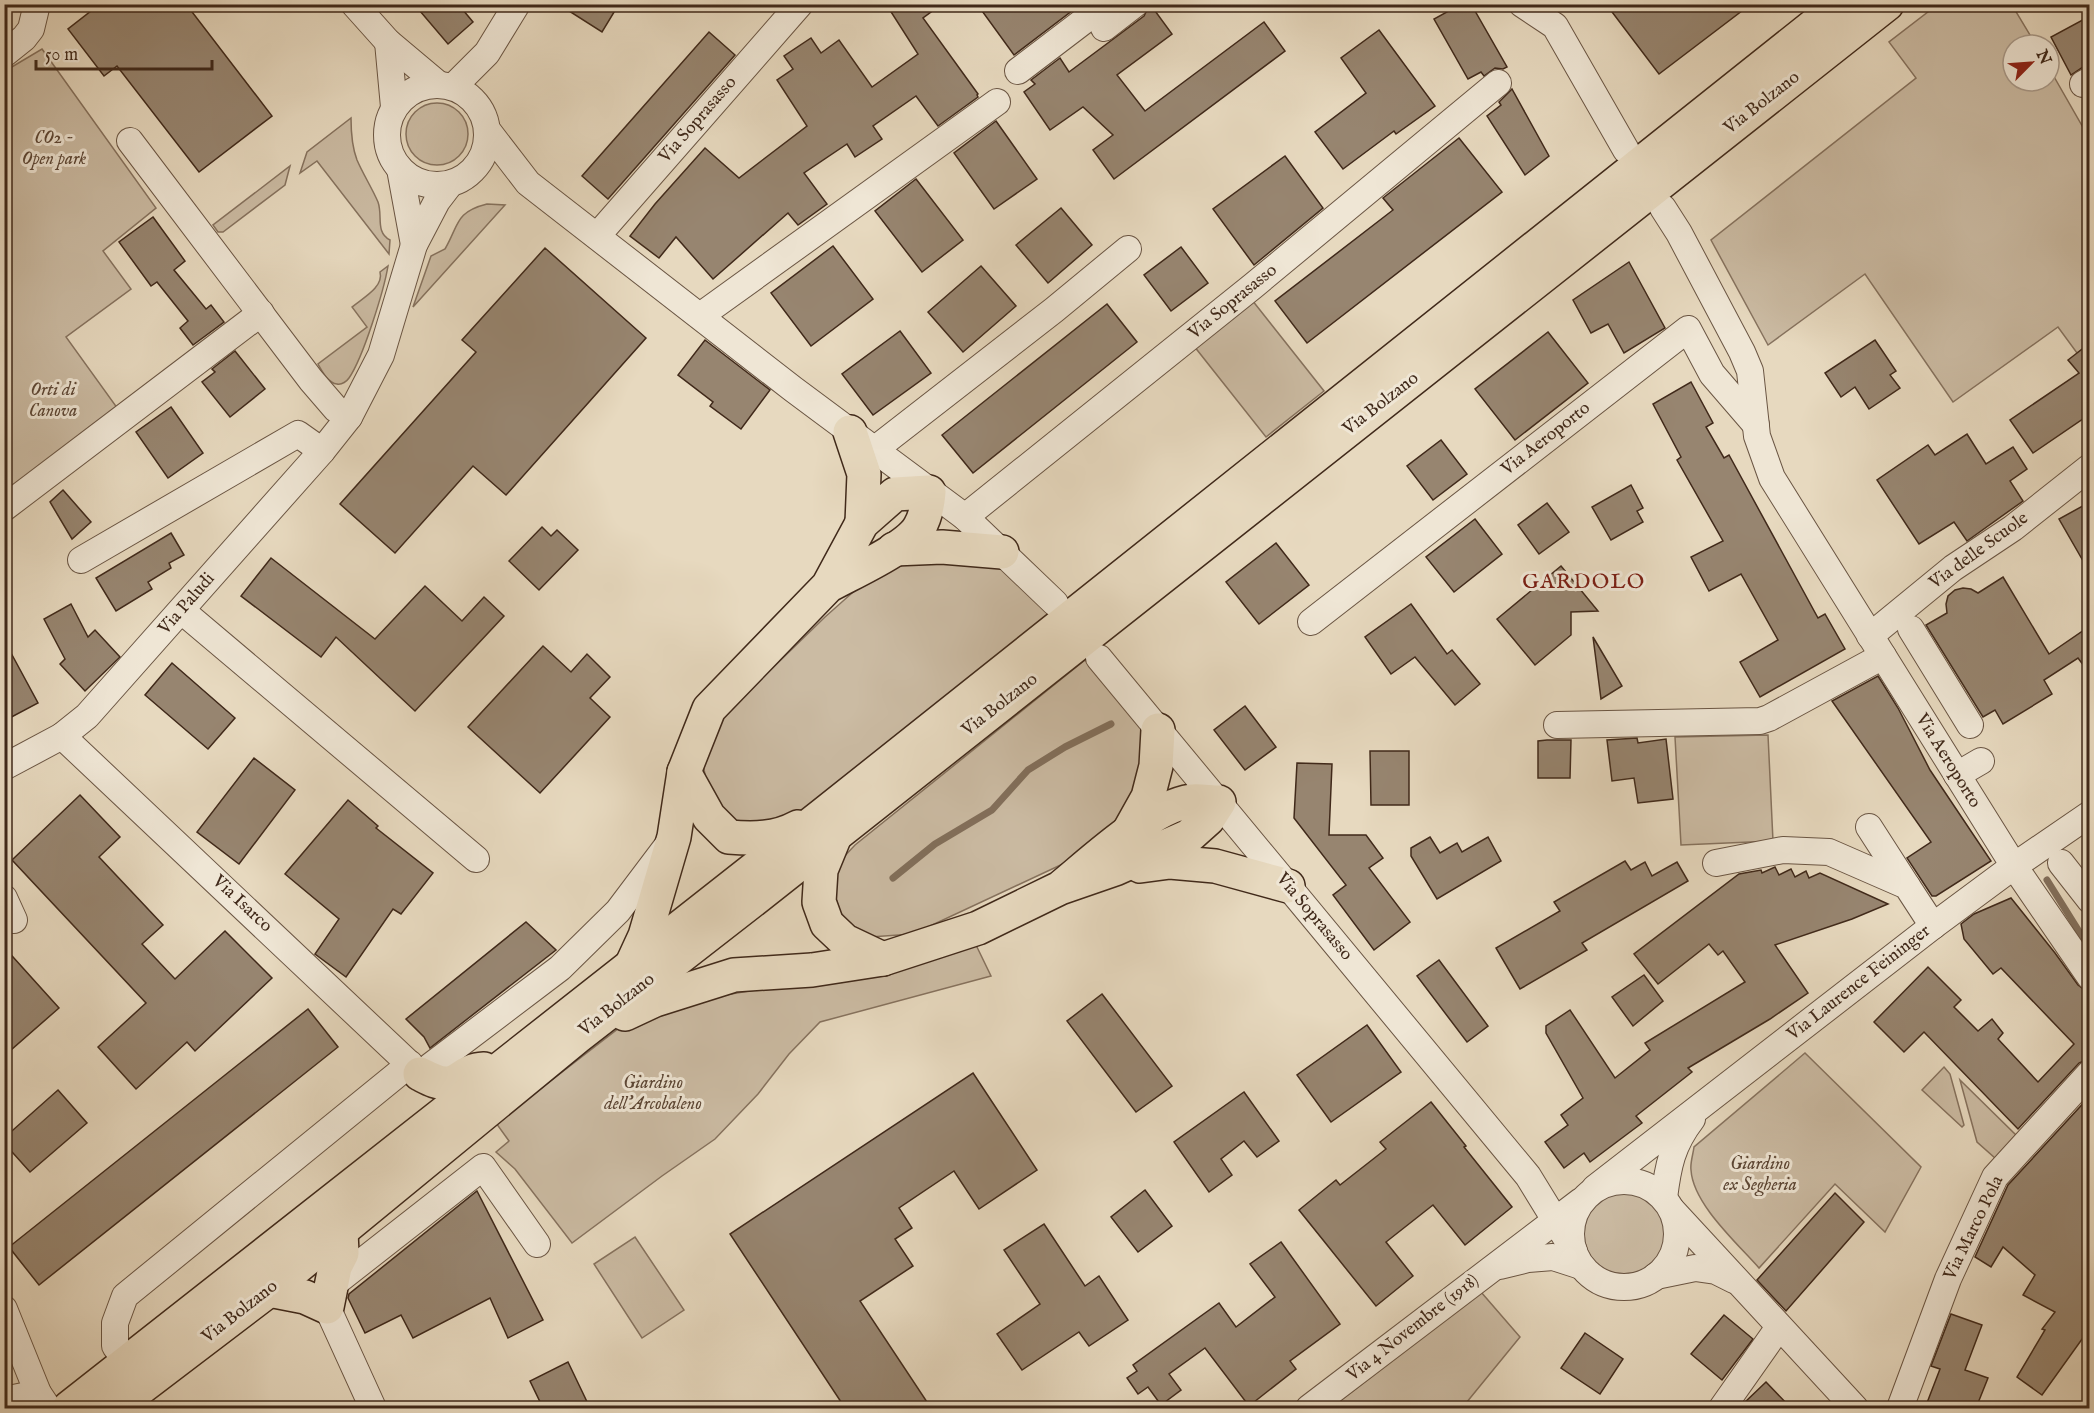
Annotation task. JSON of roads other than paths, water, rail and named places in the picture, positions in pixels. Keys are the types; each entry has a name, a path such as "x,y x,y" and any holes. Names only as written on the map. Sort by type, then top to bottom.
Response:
{"main road":[{"name":"Via Bolzano","path":"114,1408 341,1232 829,825 1841,4"},
{"name":"Via Bolzano","path":"69,1408 633,963 829,825 1887,4"},
{"path":"862,441 864,474 862,523"},
{"path":"633,963 645,936 674,837 684,772 709,709 828,586 862,523 895,495 929,492 927,512 918,530 894,549 828,586"},
{"path":"894,549 942,546 1002,552"},
{"path":"1128,833 1148,797 1156,766 1158,730"},
{"path":"684,772 709,817 729,837 756,839 829,825 821,870 819,902 827,924 845,940 883,959"},
{"path":"1060,888 1128,833 1157,813 1190,801 1219,802"},
{"path":"577,1037 655,1000 734,975 812,970 883,959 978,928 1060,888 1115,870 1189,836 1208,819 1219,802"},
{"path":"1115,870 1170,862 1215,866 1288,886"},
{"path":"415,1069 439,1082 450,1083 471,1070 499,1069"},
{"path":"414,1137 413,1121 424,1105 428,1091 415,1069"},
{"path":"269,1290 306,1297 329,1296 342,1253 341,1232"}],"street":[{"path":"4,54 24,38 31,29 37,4"},
{"path":"354,4 388,42 445,85 467,94 478,106 488,131 528,183 862,441 965,517 1055,603"},
{"path":"488,131 486,149 482,160 474,170 464,178 450,184 436,186 410,178 400,169 391,155 386,139 388,122 394,107 406,94 421,87 445,85 486,53 517,4"},
{"name":"Via Soprasasso","path":"597,236 800,4"},
{"path":"1018,71 1105,16 1136,4"},
{"path":"1522,4 1555,26 1626,150"},
{"path":"388,42 394,107"},
{"path":"478,106 486,53"},
{"name":"Via Soprasasso","path":"965,517 1253,286 1466,112 1498,83"},
{"path":"700,316 997,102"},
{"path":"130,141 311,380 336,409 349,417"},
{"name":"Via Paludi","path":"400,169 414,245"},
{"path":"474,170 528,183"},
{"name":"Via Paludi","path":"4,767 62,736 87,716 182,611 349,417 381,355 414,245 437,201 450,184"},
{"name":"Via Aeroporto","path":"1663,208 1679,233 1743,352 1750,371 1757,436 1772,478 2014,866"},
{"path":"862,441 1054,310 1128,249"},
{"path":"4,508 261,313"},
{"name":"Via Aeroporto","path":"1311,622 1688,329 1712,374 1756,425"},
{"path":"81,560 298,434 322,451"},
{"name":"Via delle Scuole","path":"1876,646 1953,568 2013,528 2090,467"},
{"path":"182,611 476,859"},
{"path":"1911,630 1970,725"},
{"path":"1557,725 1760,721 1769,718 1876,646"},
{"name":"Via Soprasasso","path":"1099,658 1528,1176 1577,1259"},
{"name":"Via Isarco","path":"62,736 415,1069"},
{"path":"1957,775 1981,761"},
{"name":"Via Laurence Feininger","path":"1588,1195 1933,926 2014,866 2090,814"},
{"path":"1869,827 1933,926"},
{"path":"127,1362 115,1346 115,1323 125,1296 415,1069 560,968 618,911 674,837"},
{"path":"1716,863 1784,850 1829,852 1907,886"},
{"path":"2061,863 2090,900"},
{"path":"2014,866 2090,977"},
{"name":"Via Marco Pola","path":"1900,1408 1948,1279 1995,1177 2090,1072"},
{"name":"Via Laurence Feininger","path":"1668,1204 1668,1165 1674,1148 1680,1135 1705,1102"},
{"path":"373,1408 329,1296 483,1167 537,1244"},
{"name":"Via Soprasasso","path":"1528,1176 1552,1190 1588,1195"},
{"path":"1668,1204 1676,1222 1677,1240 1673,1255 1663,1270 1645,1283 1627,1287 1607,1285 1592,1277 1577,1259 1571,1226 1588,1195 1607,1183 1625,1180 1650,1187 1668,1204 1855,1408"},
{"name":"Via 4 Novembre (1918)","path":"1309,1408 1588,1195"},
{"name":"Via 4 Novembre (1918)","path":"1489,1269 1528,1259 1553,1257 1577,1259"},
{"path":"1656,1276 1695,1269 1709,1270 1716,1271 1742,1286"},
{"path":"4,1309 25,1402"},
{"path":"1722,1408 1779,1327"}],"waterway":[{"path":"893,878 935,844 992,810 1028,770 1065,747 1111,724"},
{"path":"2047,880 2090,949"}],"district":[{"name":"GARDOLO","path":"1584,582"}],"park label":[{"name":"CO2 - Open park","path":"54,148"},
{"name":"Orti di Canova","path":"53,400"},
{"name":"Giardino dell'Arcobaleno","path":"653,1093"},
{"name":"Giardino ex Segheria","path":"1760,1174"}]}
